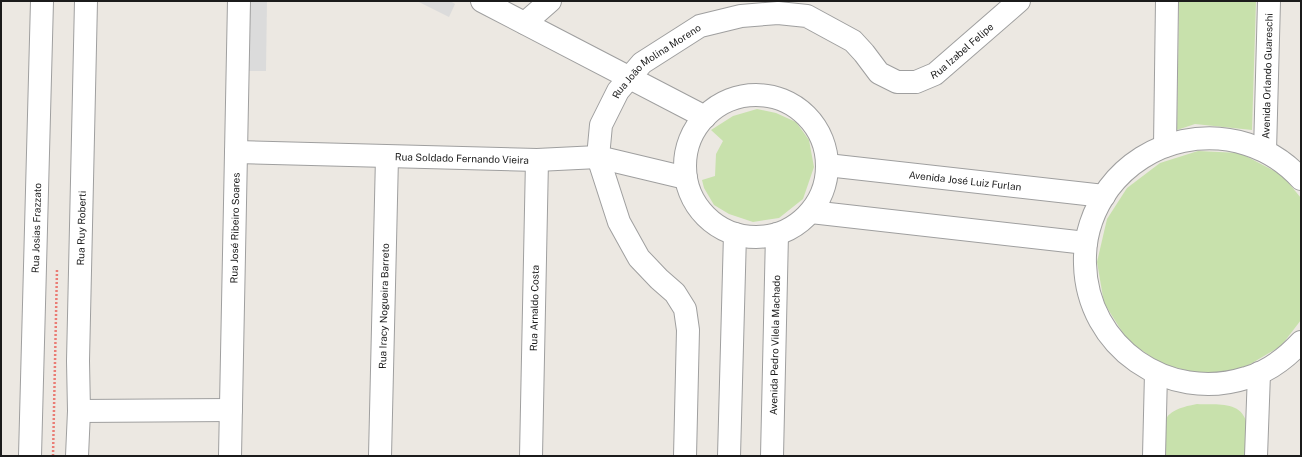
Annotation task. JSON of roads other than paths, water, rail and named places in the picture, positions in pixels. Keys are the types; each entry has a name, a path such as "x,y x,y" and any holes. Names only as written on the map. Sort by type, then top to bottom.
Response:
{"street":[{"name":"Rua Josias Frazzato","path":"30,456 42,1"},
{"name":"Rua Ruy Roberti","path":"77,456 86,1"},
{"name":"Rua José Ribeiro Soares","path":"230,456 239,1"},
{"path":"482,1 705,117"},
{"path":"524,23 550,1"},
{"name":"Rua Izabel Felipe","path":"897,82 916,82 935,74 1019,1"},
{"path":"1164,146 1167,1"},
{"name":"Avenida Orlando Guareschi","path":"1266,151 1269,1"},
{"name":"Rua João Molina Moreno","path":"685,456 688,330 685,309 676,293 659,279 639,258 619,222 598,157 601,125 618,91 642,63 700,26 775,7 778,13 807,16 852,42 864,53 879,72 897,82"},
{"path":"764,96 776,98 788,103 799,109 809,118 817,128 824,146 827,165 823,190 811,212 795,225 777,234 756,237 736,234 724,229 712,222 703,213 695,203 689,191 685,165 688,145 697,127 705,117 720,105 738,98 764,96"},
{"path":"1301,179 1284,163 1266,151 1238,141 1208,138 1193,139 1164,146 1141,158 1130,166 1120,175 1104,196 1093,219 1086,243 1085,272 1091,300 1100,320 1111,338 1121,349 1138,362 1156,373 1182,382 1208,384 1234,382 1259,373 1282,360 1301,342"},
{"name":"Rua Soldado Fernando Vieira","path":"236,152 537,160 598,157 686,178"},
{"name":"Rua Iracy Nogueira Barreto","path":"380,456 387,157"},
{"name":"Rua Arnaldo Costa","path":"531,456 537,160"},
{"name":"Avenida José Luiz Furlan","path":"827,165 1104,196"},
{"path":"811,212 1086,243"},
{"path":"729,456 736,234"},
{"name":"Avenida Pedro Vilela Machado","path":"772,456 777,234"},
{"path":"1154,456 1156,373"},
{"path":"1256,456 1259,373"},
{"path":"79,411 231,410"}]}
